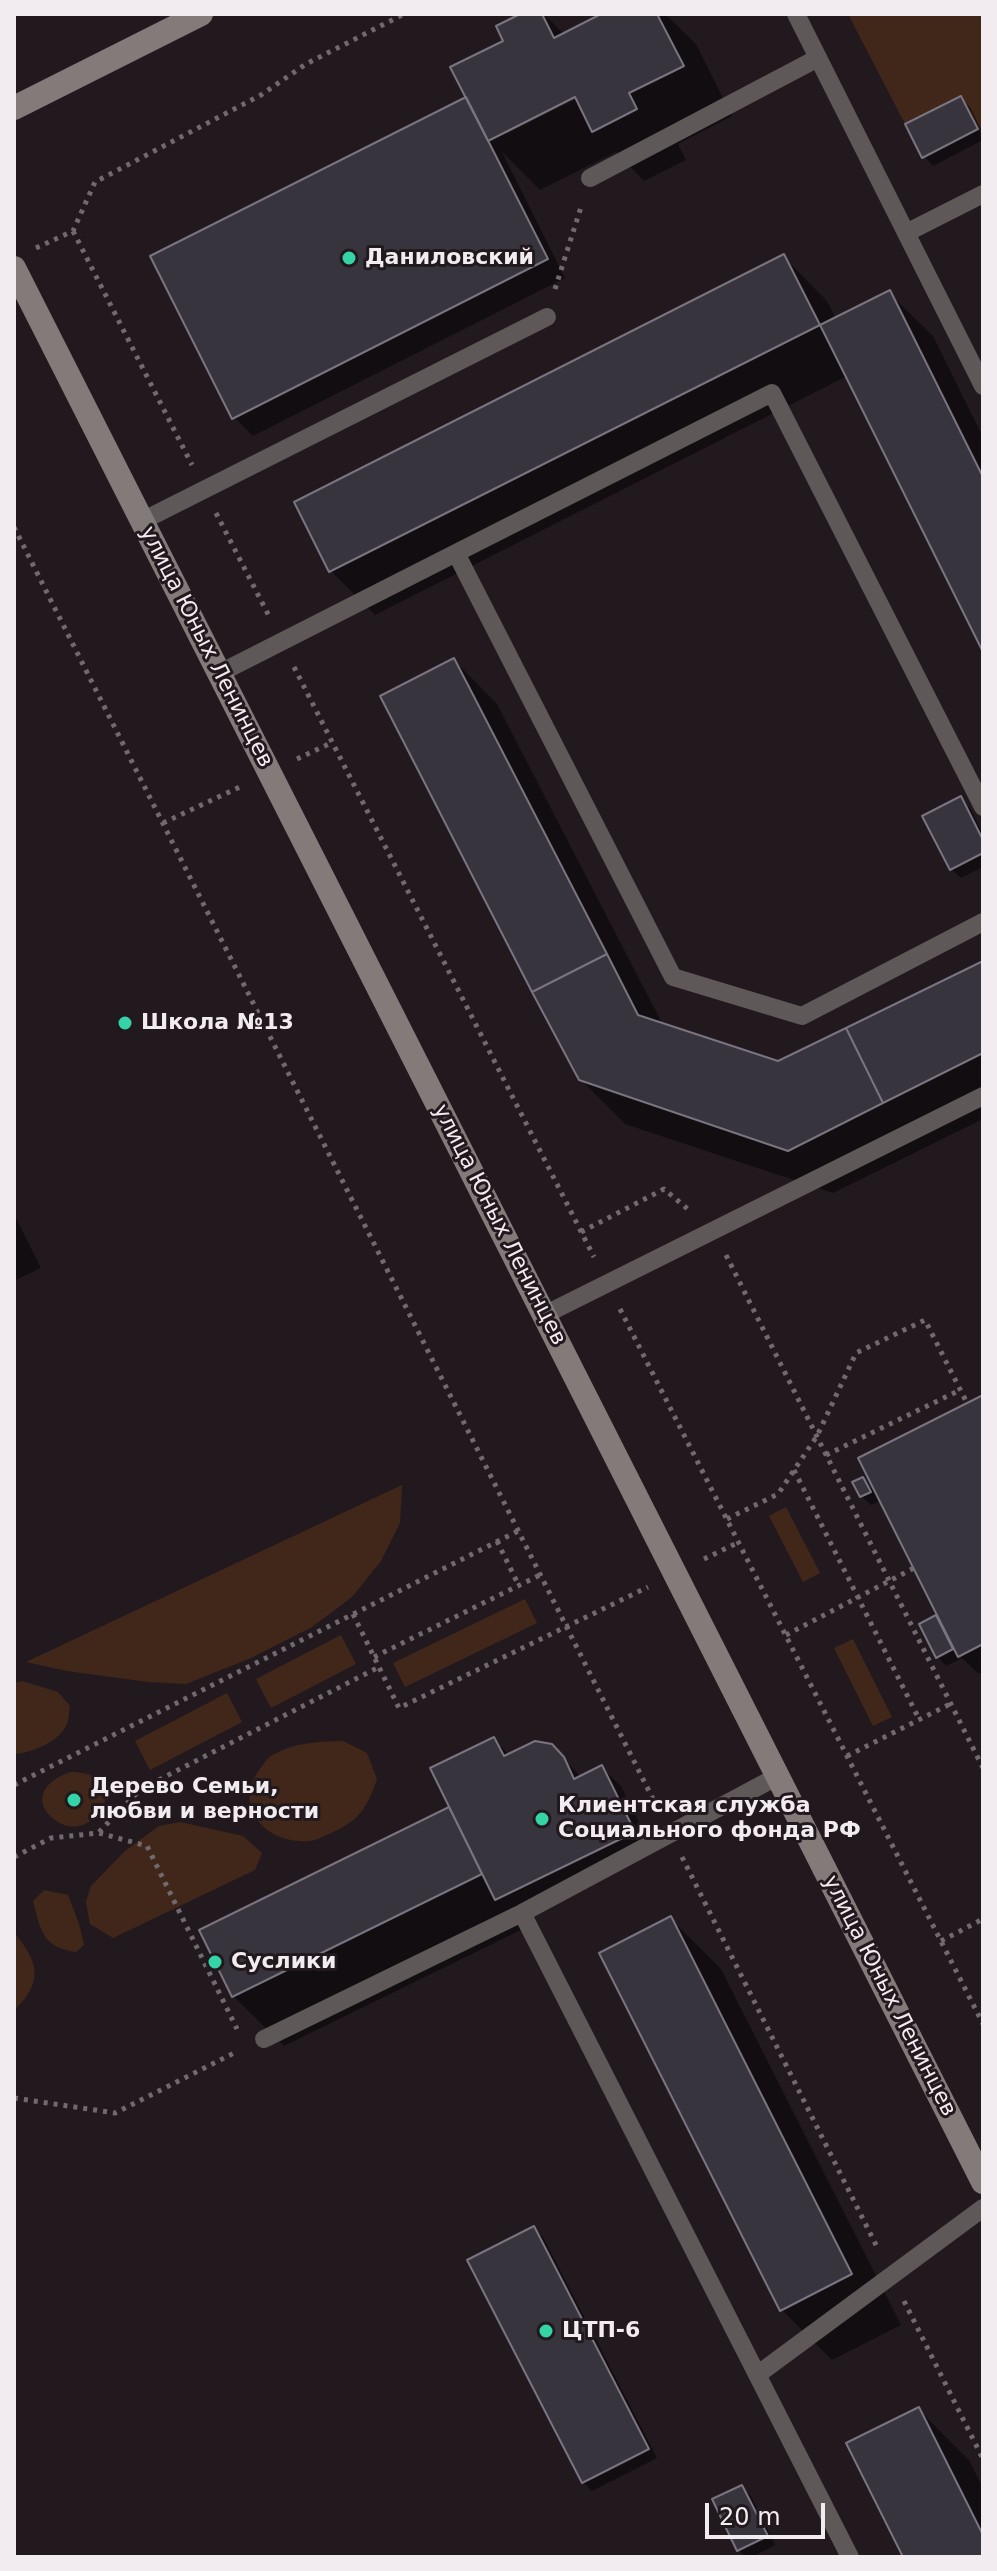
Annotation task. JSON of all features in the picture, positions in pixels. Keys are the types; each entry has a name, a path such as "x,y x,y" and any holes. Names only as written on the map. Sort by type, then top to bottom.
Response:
{"street":[{"path":"14,108 201,14"},
{"name":"улица Юных Ленинцев","path":"20,261 142,521 983,2182"}],"lane":[{"path":"796,14 983,386"},
{"path":"590,178 818,58"},
{"path":"906,233 983,194"},
{"path":"142,521 547,317"},
{"path":"220,673 772,393 983,807"},
{"path":"456,553 673,977 802,1016 983,922"},
{"path":"544,1315 983,1096"},
{"path":"264,2039 522,1913 778,1776"},
{"path":"522,1913 850,2557"},
{"path":"757,2375 983,2208"}],"path":[{"path":"20,261 73,231 95,182 261,95 306,64 404,14"},
{"path":"547,317 590,178"},
{"path":"73,231 983,2024"},
{"path":"14,527 983,2459"},
{"path":"581,1232 664,1189"},
{"path":"714,1230 950,1704 980,1754 983,1768"},
{"path":"727,1519 778,1494 817,1436 856,1353 925,1320 967,1403"},
{"path":"826,1455 960,1390"},
{"path":"793,1469 919,1719"},
{"path":"14,1785 518,1531"},
{"path":"497,1541 519,1586"},
{"path":"786,1635 914,1568"},
{"path":"374,1657 540,1575"},
{"path":"353,1614 399,1708 566,1627"},
{"path":"99,1833 141,1789 379,1667"},
{"path":"847,1756 950,1704"},
{"path":"14,1857 51,1838 99,1833 147,1846 246,2047"},
{"path":"941,1941 983,1919"},
{"path":"14,2098 115,2113 264,2039"}],"shaded area":[{"path":"848,14 983,14 983,138 961,96 905,124"},
{"path":"402,1485 400,1523 381,1561 352,1597 312,1627 251,1658 186,1684 67,1671 26,1662"},
{"path":"786,1507 820,1573 803,1582 769,1516"},
{"path":"525,1599 537,1623 405,1687 393,1663"},
{"path":"341,1635 356,1664 271,1708 256,1679"},
{"path":"853,1639 892,1717 873,1726 834,1648"},
{"path":"22,1681 58,1692 70,1706 67,1724 57,1737 36,1749 14,1754 14,1683"},
{"path":"227,1693 242,1722 150,1770 135,1741"},
{"path":"343,1741 367,1753 377,1779 361,1812 349,1824 311,1841 279,1837 267,1830 252,1810 250,1798 252,1784 266,1760 297,1745"},
{"path":"71,1772 91,1776 103,1784 106,1795 103,1807 95,1818 83,1825 69,1826 55,1820 43,1805 44,1791 49,1785"},
{"path":"180,1822 243,1836 262,1853 255,1870 113,1938 90,1924 86,1902 91,1886 125,1851 159,1826"},
{"path":"44,1890 68,1895 84,1945 76,1952 56,1946 41,1929 33,1901"},
{"path":"14,1932 29,1953 35,1972 30,1990 14,2011"}],"building":[{"path":"520,14 542,14 554,38 601,14 657,14 684,66 629,93 637,109 592,132 575,97 488,141 450,67 503,41 496,26"},
{"path":"961,96 978,129 922,158 905,124"},
{"name":"Даниловский","path":"466,97 548,259 232,419 150,256"},
{"path":"784,254 820,325 329,572 294,502"},
{"path":"890,290 983,477 983,652 820,325"},
{"path":"454,658 607,954 532,992 380,696"},
{"path":"961,796 983,840 983,853 950,870 922,816"},
{"path":"607,954 638,1015 778,1061 846,1028 883,1103 788,1151 579,1080 532,992"},
{"path":"983,961 983,1053 883,1103 846,1028"},
{"path":"983,1395 983,1644 958,1657 858,1458"},
{"path":"863,1477 871,1492 860,1497 852,1482"},
{"path":"936,1615 953,1649 936,1658 919,1624"},
{"name":"Клиентская служба Социального фонда РФ","path":"494,1737 504,1756 535,1741 552,1744 564,1757 574,1779 602,1765 635,1832 495,1900 430,1768"},
{"path":"449,1807 482,1874 232,1997 199,1930"},
{"path":"671,1916 852,2274 780,2311 599,1953"},
{"name":"ЦТП-6","path":"534,2226 649,2449 582,2483 467,2260"},
{"path":"919,2407 983,2535 983,2557 903,2557 846,2443"},
{"path":"742,2485 768,2536 737,2551 712,2499"}],"place":[{"name":"Даниловский","path":"349,258"},
{"name":"Школа №13","path":"125,1023"},
{"name":"Дерево Семьи, любви и верности","path":"74,1800"},
{"name":"Клиентская служба Социального фонда РФ","path":"542,1819"},
{"name":"Суслики","path":"215,1962"},
{"name":"ЦТП-6","path":"546,2331"}]}
